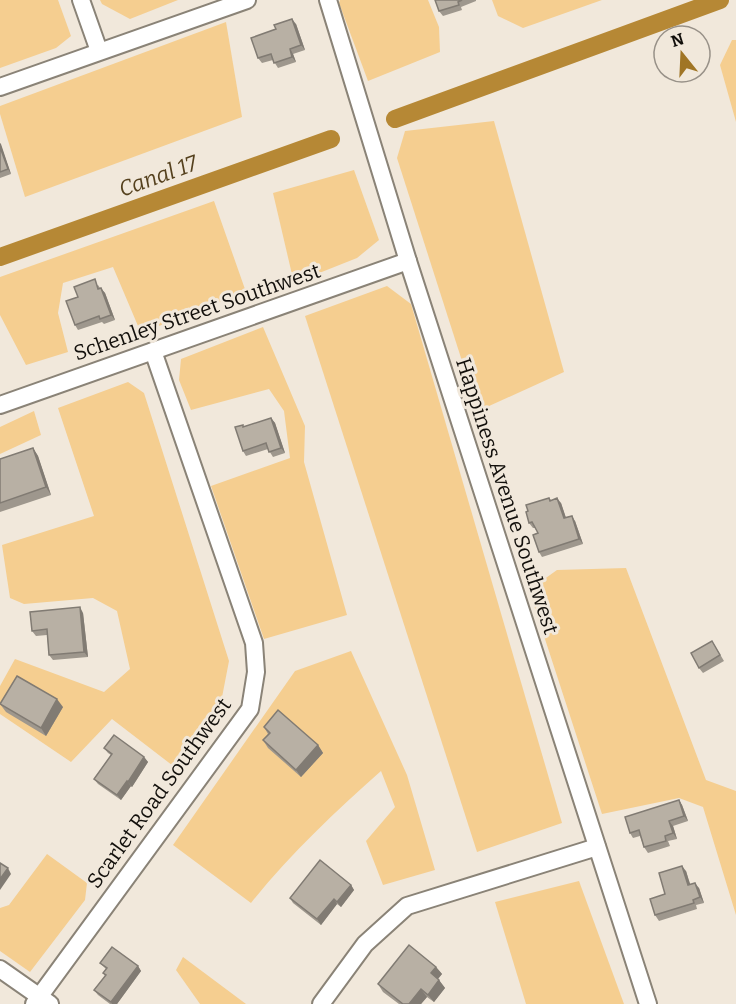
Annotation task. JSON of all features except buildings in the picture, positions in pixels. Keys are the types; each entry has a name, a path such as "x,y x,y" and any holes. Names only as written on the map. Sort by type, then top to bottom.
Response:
{"street":[{"path":"81,0 99,51"},
{"path":"0,87 247,0"},
{"name":"Happiness Avenue Southwest","path":"328,0 408,261 648,1004"},
{"name":"Schenley Street Southwest","path":"0,405 408,261"},
{"name":"Scarlet Road Southwest","path":"41,1001 250,709 256,672 254,643 153,351"},
{"path":"321,1004 364,944 407,906 597,847"},
{"path":"0,969 41,1001"}],"shaded area":[{"path":"0,0 58,0 71,36 56,48 0,68"},
{"path":"100,0 178,0 130,19 102,4"},
{"path":"340,0 428,0 439,27 440,52 368,81 339,3"},
{"path":"492,0 602,0 523,28 498,16"},
{"path":"226,22 242,117 25,197 0,114 0,106"},
{"path":"732,40 736,40 736,122 720,65"},
{"path":"494,121 564,372 478,411 397,158 405,131"},
{"path":"354,170 379,240 357,258 294,283 273,193"},
{"path":"214,201 246,292 141,333 113,267 63,283 58,313 68,352 26,365 0,315 0,277"},
{"path":"387,286 411,304 562,823 477,852 305,316"},
{"path":"263,327 305,426 304,462 347,615 264,639 211,486 290,458 284,411 269,389 191,410 179,380 181,359"},
{"path":"128,382 144,393 229,661 218,718 181,772 112,719 71,762 0,714 0,686 15,659 104,692 130,669 117,611 93,598 24,604 10,598 2,545 94,516 58,408"},
{"path":"34,411 41,435 0,454 0,427"},
{"path":"626,568 706,780 736,791 736,915 703,807 679,798 602,814 529,590 557,570"},
{"path":"351,651 407,775 435,870 383,885 366,841 395,807 381,771 313,834 251,903 173,845 295,671"},
{"path":"47,854 87,883 85,900 30,972 0,951 0,908 9,905"},
{"path":"579,881 624,1004 526,1004 495,902"},
{"path":"183,957 246,1004 200,1004 176,970"}],"waterway":[{"name":"Canal 17","path":"395,119 720,0"},
{"name":"Canal 17","path":"0,257 331,139"}]}
